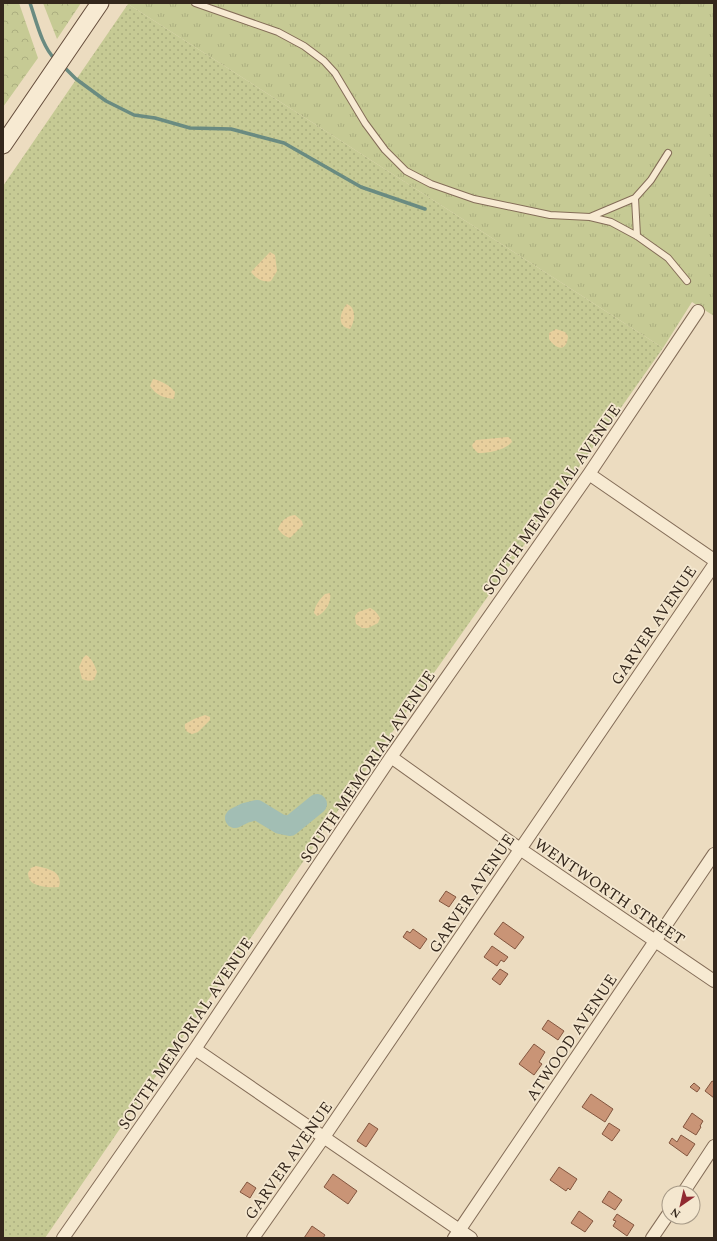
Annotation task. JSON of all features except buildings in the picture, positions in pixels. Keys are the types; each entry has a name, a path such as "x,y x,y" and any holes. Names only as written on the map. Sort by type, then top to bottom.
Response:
{"street":[{"path":"3,146 100,3"},
{"name":"SOUTH MEMORIAL AVENUE","path":"63,1238 195,1049 391,757 589,474 698,311"},
{"path":"589,474 714,560"},
{"name":"GARVER AVENUE","path":"253,1238 324,1138 714,565"},
{"name":"WENTWORTH STREET","path":"391,757 520,849 714,981"},
{"name":"ATWOOD AVENUE","path":"457,1234 714,854"},
{"path":"195,1049 324,1138 457,1234 471,1238"},
{"path":"688,1185 714,1146"},
{"path":"652,1238 661,1225"}],"lane":[{"path":"195,3 278,32 304,46 324,61 335,72 365,123 385,150 406,171 431,184 474,198 550,215 590,217 611,222 637,236 668,258 687,281"},
{"path":"590,217 635,198 651,180 668,153"},
{"path":"635,198 637,236"}],"green space":[{"path":"3,3 19,3 38,58 3,107"},
{"path":"43,3 81,3 57,39"},
{"path":"128,3 714,3 714,316 692,302 663,348"},
{"path":"128,4 663,348 381,748 45,1238 3,1238 3,186"}],"sand":[{"path":"270,252 275,255 277,271 271,281 263,281 251,272"},
{"path":"347,304 354,312 353,323 350,329 341,322 341,315"},
{"path":"556,329 565,332 568,336 566,345 561,348 552,343 549,339 549,333"},
{"path":"153,379 165,384 173,390 175,392 174,399 166,398 157,394 150,386"},
{"path":"508,437 512,442 509,445 492,452 478,453 472,445 476,440"},
{"path":"295,515 302,521 303,525 290,538 283,535 278,529 284,519"},
{"path":"330,593 330,600 327,607 320,615 317,616 314,613 317,605 325,594"},
{"path":"370,608 376,612 380,618 378,623 368,628 362,628 356,624 355,616 358,612"},
{"path":"86,655 92,660 97,672 94,680 88,681 82,679 79,667"},
{"path":"205,715 210,717 210,720 198,732 192,734 186,730 185,724"},
{"path":"36,866 50,870 57,874 60,882 59,887 43,886 32,882 29,879 28,873 31,868"}],"waterway":[{"path":"30,3 46,48 55,59"},
{"path":"63,66 76,79 106,101 134,115 155,118 190,128 231,129 284,143 361,187 425,209"},
{"path":"235,818 245,813 257,810 280,824 290,826 317,804"}]}
